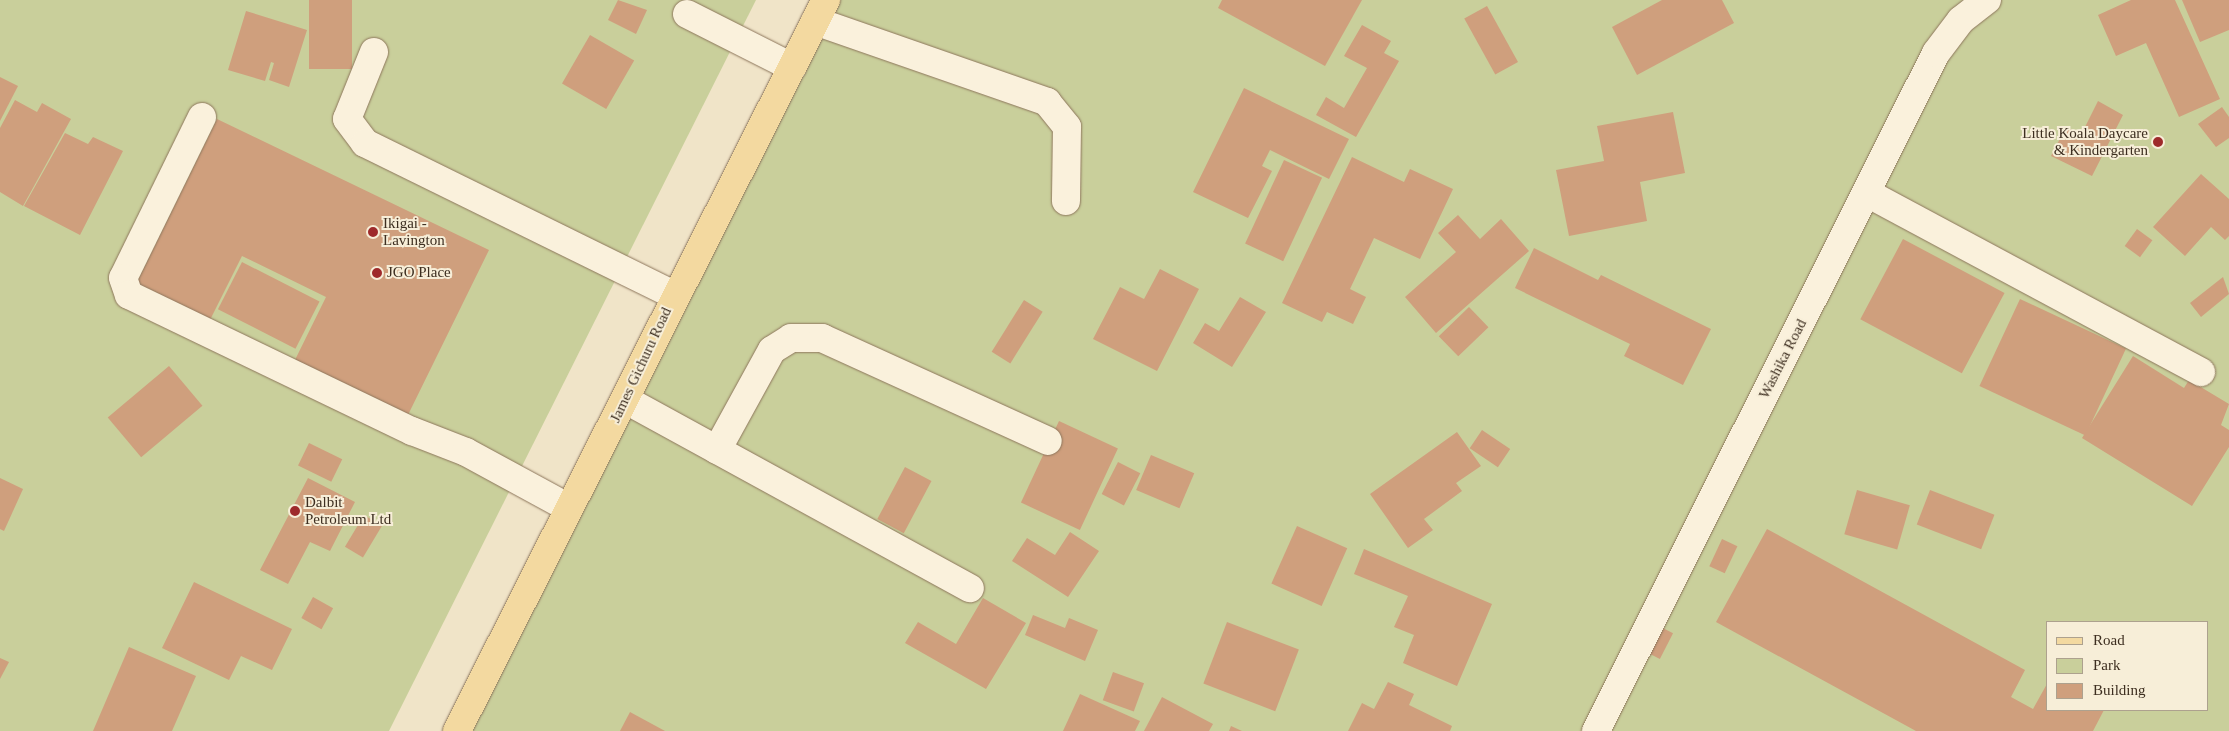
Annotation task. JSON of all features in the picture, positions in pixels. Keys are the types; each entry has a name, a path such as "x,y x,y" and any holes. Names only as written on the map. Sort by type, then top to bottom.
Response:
{"main road":[{"name":"James Gichuru Road","path":"457,731 569,508 626,400 674,295 821,10"}],"street":[{"name":"Washika Road","path":"1596,731 1936,53 1961,20 1987,0"},
{"path":"821,10 1047,102 1067,127 1066,201"},
{"path":"686,14 792,67"},
{"path":"374,52 347,119 365,143 674,295"},
{"path":"202,117 123,278 130,296 412,431 466,452 569,508"},
{"path":"1867,192 2201,372"},
{"path":"717,450 772,350 791,338 822,338 1048,441"},
{"path":"626,400 970,588"}],"green space":[{"path":"0,0 756,0 389,731 0,731"},
{"path":"822,0 2229,0 2229,731 450,731"}],"building":[{"path":"309,0 352,0 352,69 309,69"},
{"path":"618,0 647,10 636,34 608,20"},
{"path":"1222,0 1362,0 1325,66 1218,8"},
{"path":"1662,0 1722,0 1734,23 1637,75 1612,27"},
{"path":"2131,0 2175,0 2220,99 2179,117 2146,43 2116,56 2098,15"},
{"path":"2182,0 2229,0 2229,30 2200,42"},
{"path":"1487,6 1518,62 1495,75 1464,19"},
{"path":"246,11 307,30 289,87 269,80 274,63 271,62 265,81 228,70"},
{"path":"1362,25 1391,41 1384,53 1399,61 1356,137 1316,115 1326,97 1344,108 1367,68 1344,56"},
{"path":"590,35 634,60 606,109 562,83"},
{"path":"0,77 18,86 0,121"},
{"path":"1244,88 1349,139 1329,179 1270,150 1262,166 1272,171 1248,218 1193,192"},
{"path":"15,100 37,112 42,103 71,119 23,206 0,192 0,128"},
{"path":"2098,101 2123,115 2092,176 2051,156 2066,127 2081,135"},
{"path":"2222,107 2229,117 2229,138 2216,147 2198,124"},
{"path":"1673,112 1685,173 1640,182 1647,221 1569,236 1556,170 1604,161 1597,126"},
{"name":"JGO Place","path":"217,119 489,250 406,419 293,364 326,297 242,256 208,324 134,288"},
{"path":"65,133 88,144 93,137 123,151 80,235 24,206"},
{"path":"1352,157 1404,182 1410,169 1453,189 1420,259 1374,238 1350,289 1366,297 1353,324 1327,312 1322,322 1282,303"},
{"path":"1284,160 1322,178 1283,261 1245,243"},
{"path":"2201,174 2229,199 2229,236 2225,240 2211,227 2185,256 2153,227"},
{"path":"1458,215 1480,239 1501,219 1529,251 1436,333 1405,297 1456,252 1438,233"},
{"path":"2137,229 2152,240 2140,257 2125,246"},
{"path":"1903,239 2005,293 1962,373 1860,319"},
{"path":"1534,248 1598,280 1601,275 1711,329 1683,385 1624,356 1630,344 1515,288"},
{"path":"242,262 320,301 295,349 218,309"},
{"path":"1160,269 1199,289 1157,371 1093,339 1120,287 1144,299"},
{"path":"2223,277 2229,294 2201,317 2190,303"},
{"path":"1240,297 1266,312 1232,367 1193,343 1205,323 1219,331"},
{"path":"2020,299 2126,348 2085,435 1979,386"},
{"path":"1024,300 1043,312 1010,363 992,352"},
{"path":"1469,307 1488,327 1458,356 1439,336"},
{"path":"2133,356 2184,388 2189,380 2229,404 2221,425 2229,430 2229,447 2192,506 2082,438"},
{"path":"169,366 202,406 141,457 108,417"},
{"path":"1059,421 1118,448 1080,530 1021,503"},
{"path":"1482,430 1510,449 1498,467 1470,448"},
{"path":"1457,432 1481,466 1456,483 1462,491 1424,519 1433,530 1408,548 1370,494"},
{"path":"309,443 342,459 331,482 298,465"},
{"path":"1151,455 1194,473 1179,508 1136,490"},
{"path":"1118,462 1140,473 1124,505 1102,494"},
{"path":"905,467 931,481 904,533 877,519"},
{"path":"0,478 23,489 4,531 0,529"},
{"path":"308,478 355,502 330,551 310,542 288,584 260,570"},
{"path":"1857,490 1910,505 1897,549 1844,534"},
{"path":"1930,490 1994,515 1981,549 1917,525"},
{"path":"364,515 382,526 363,558 345,547"},
{"path":"1297,526 1347,548 1322,606 1271,584"},
{"path":"1767,529 2025,670 2011,697 2033,709 2046,686 2046,711 2103,711 2093,731 1916,731 1716,622"},
{"path":"1070,532 1099,551 1068,597 1012,561 1027,538 1055,555"},
{"path":"1722,539 1737,546 1725,573 1709,566"},
{"path":"1364,549 1492,604 1457,686 1403,663 1414,635 1394,627 1408,596 1354,574"},
{"path":"194,582 292,629 272,670 241,656 229,680 162,648"},
{"path":"313,597 333,608 321,629 301,618"},
{"path":"983,598 1026,623 986,689 905,643 918,622 956,644"},
{"path":"1033,615 1065,628 1069,618 1098,630 1085,661 1025,635"},
{"path":"1227,622 1299,650 1275,711 1203,684"},
{"path":"1657,625 1673,633 1660,659 1644,651"},
{"path":"129,647 196,676 172,731 93,731"},
{"path":"0,658 9,662 0,679"},
{"path":"1113,672 1144,683 1134,711 1103,700"},
{"path":"1388,682 1414,694 1409,705 1452,726 1450,731 1348,731 1362,703 1374,709"},
{"path":"1080,694 1140,721 1135,731 1063,731"},
{"path":"1162,697 1213,724 1209,731 1144,731"},
{"path":"630,712 665,731 620,731"},
{"path":"1231,726 1242,731 1229,731"}],"place":[{"name":"Little Koala Daycare & Kindergarten","path":"2158,142"},
{"name":"Ikigai - Lavington","path":"373,232"},
{"name":"JGO Place","path":"377,273"},
{"name":"Dalbit Petroleum Ltd","path":"295,511"}]}
